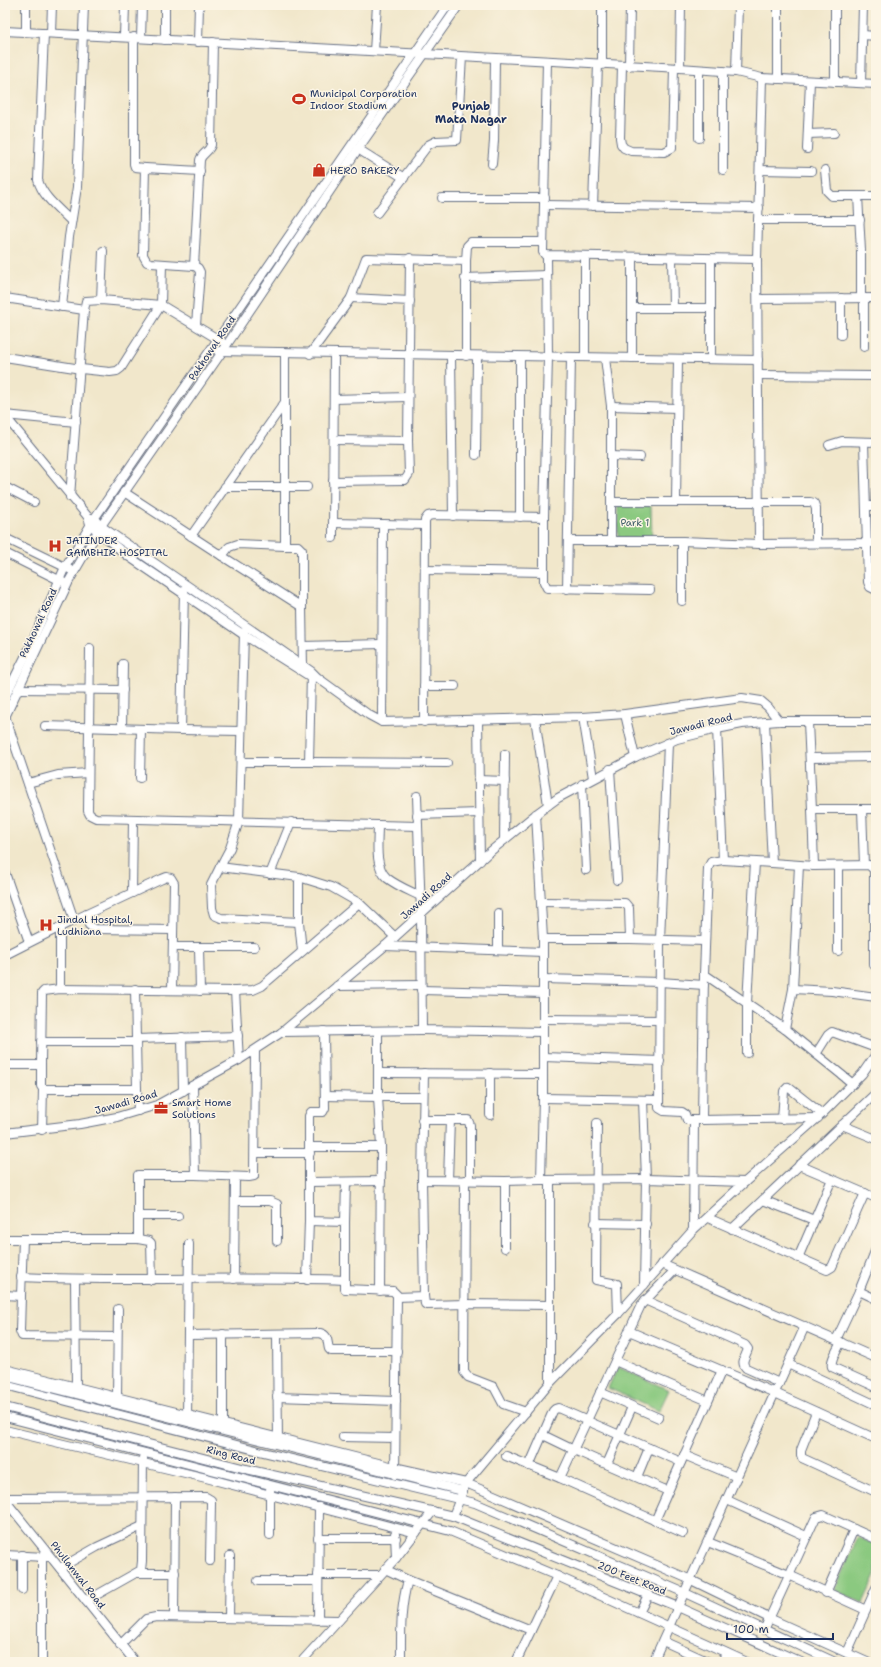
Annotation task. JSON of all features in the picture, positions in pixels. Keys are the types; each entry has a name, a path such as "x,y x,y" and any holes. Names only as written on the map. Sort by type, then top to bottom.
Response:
{"street":[{"path":"26,5 26,32"},
{"path":"52,5 48,33 38,180 39,187 71,221"},
{"path":"62,307 71,221 78,174 84,5"},
{"path":"124,5 124,37"},
{"path":"142,5 137,37 135,167 200,171"},
{"path":"165,5 165,40"},
{"path":"198,42 200,5"},
{"path":"374,51 377,5"},
{"name":"Pakhowal Road","path":"5,697 28,651 59,579 91,520 154,433 217,339 448,5"},
{"name":"Pakhowal Road","path":"5,716 74,571 99,529 222,352 358,149 459,5"},
{"path":"594,206 602,5"},
{"path":"630,5 621,144 627,150 644,152 664,152 672,148 681,5"},
{"path":"736,72 738,5"},
{"path":"778,5 778,79"},
{"path":"835,5 835,82"},
{"path":"861,84 863,5"},
{"path":"5,31 415,52 462,57 723,71 736,72 762,78 876,84"},
{"path":"862,35 876,36"},
{"path":"194,266 200,171 202,157 211,146 213,42"},
{"path":"377,213 428,145 432,142 457,140 462,57"},
{"path":"492,164 494,141 495,58"},
{"path":"548,61 543,242 544,256 758,259"},
{"path":"699,70 699,138"},
{"path":"723,71 723,170"},
{"path":"759,544 758,220 762,78"},
{"path":"807,149 810,81"},
{"path":"808,134 834,133"},
{"path":"358,149 404,178"},
{"path":"145,168 143,255 147,262 194,266 198,268 200,272 196,325"},
{"path":"760,170 811,171"},
{"path":"825,170 826,186 829,194 832,196 876,196"},
{"path":"858,196 864,347"},
{"path":"442,198 545,202 594,206 759,208"},
{"path":"758,220 860,220"},
{"path":"466,356 465,278 467,246 471,242 543,242"},
{"path":"101,300 102,251"},
{"path":"547,256 548,357 544,584 547,588 650,590"},
{"path":"584,257 585,357"},
{"path":"310,354 351,298 366,258 466,260"},
{"path":"333,481 405,480 409,474 407,397 410,258"},
{"path":"632,258 632,358"},
{"path":"672,258 673,308"},
{"path":"711,259 711,359"},
{"path":"5,357 80,369 110,372 117,371 121,368 161,305 162,264"},
{"path":"465,278 547,275"},
{"path":"5,298 84,310"},
{"path":"351,298 410,301"},
{"path":"841,298 841,336"},
{"path":"758,299 876,298"},
{"path":"70,497 84,310 86,302 101,300 161,305 227,344"},
{"path":"632,308 711,308"},
{"path":"210,350 222,352 285,354 758,360"},
{"path":"285,354 286,546"},
{"path":"333,538 334,354"},
{"path":"451,356 453,516"},
{"path":"476,356 476,455"},
{"path":"520,357 520,517"},
{"path":"567,589 571,357"},
{"path":"605,358 612,406 611,541"},
{"path":"676,502 678,359"},
{"path":"758,375 876,376"},
{"path":"334,399 407,397"},
{"path":"191,536 285,402"},
{"path":"612,406 677,408"},
{"path":"5,415 76,422"},
{"path":"5,415 70,497 99,529 128,556 244,635 313,675 369,715 382,722 583,717 625,714 742,698 751,698 764,703 779,721"},
{"path":"334,440 408,441"},
{"path":"829,445 842,441 876,442"},
{"path":"864,442 867,506 866,543 868,585 872,589 876,590"},
{"path":"611,456 640,457"},
{"path":"6,486 34,502"},
{"path":"225,488 308,488"},
{"path":"124,492 302,607"},
{"path":"611,502 814,503 816,509 816,543"},
{"path":"867,506 876,506"},
{"path":"424,722 426,518 429,516 544,517"},
{"path":"333,523 425,525"},
{"path":"382,722 383,524"},
{"path":"99,529 244,624 303,669"},
{"path":"5,538 74,571"},
{"path":"568,541 682,541 759,544 876,543"},
{"path":"682,541 682,601"},
{"path":"222,556 229,547 238,544 298,546 302,550 303,669"},
{"path":"5,553 68,584"},
{"path":"425,570 544,572"},
{"path":"180,730 184,584"},
{"path":"244,624 239,821 230,848 211,885 212,911 215,916 221,918 299,922"},
{"path":"303,646 382,644"},
{"path":"90,648 88,727 88,811 90,815 96,818 418,826"},
{"path":"122,728 123,664"},
{"path":"309,762 313,675"},
{"path":"424,686 455,686"},
{"path":"18,689 123,690"},
{"path":"625,714 635,757"},
{"path":"5,716 74,920"},
{"path":"583,717 593,778"},
{"path":"535,718 548,805"},
{"path":"478,720 480,861"},
{"name":"Jawadi Road","path":"5,1133 42,1130 99,1121 138,1111 156,1105 255,1051 282,1032 385,946 504,840 536,814 582,784 635,757 668,743 717,729 779,721 876,721"},
{"path":"765,722 772,863"},
{"path":"808,722 814,866"},
{"path":"45,726 241,731"},
{"path":"140,778 141,729"},
{"path":"717,729 723,860"},
{"path":"668,743 660,940 659,1108 662,1111 682,1112 685,1114 686,1120 782,1119 820,1116"},
{"path":"504,840 505,754"},
{"path":"810,758 876,757"},
{"path":"241,762 447,763"},
{"path":"610,770 617,880"},
{"path":"28,783 58,775 88,773"},
{"path":"478,780 505,781"},
{"path":"582,784 586,870"},
{"path":"417,796 421,914 422,1030"},
{"path":"812,808 876,809"},
{"path":"862,809 864,865"},
{"path":"418,815 479,813"},
{"path":"536,814 543,939 543,1098 541,1180"},
{"path":"132,893 133,819"},
{"path":"270,874 290,822"},
{"path":"378,825 378,855 382,871 386,878 420,896"},
{"path":"693,1230 709,864 714,861 723,860 814,866 869,865 874,870 874,965"},
{"path":"747,1053 755,862"},
{"path":"785,1029 793,989 799,865"},
{"path":"838,866 838,951"},
{"path":"220,867 299,877 331,887 359,903 395,937"},
{"path":"5,873 29,942"},
{"path":"5,956 29,942 74,920 166,877 171,878 174,883 172,990"},
{"path":"299,877 299,922 302,951"},
{"path":"542,902 625,903 629,908 630,939"},
{"path":"42,1130 43,1089 41,1086 41,1042 42,993 44,991 60,989 200,991 253,990 262,986 359,903"},
{"path":"498,913 498,950"},
{"path":"87,914 89,925 94,929 173,930"},
{"path":"60,928 60,989"},
{"path":"543,939 705,941"},
{"path":"385,946 543,952"},
{"path":"173,947 254,947"},
{"path":"199,947 200,991"},
{"path":"704,974 785,1029 853,1084"},
{"path":"543,979 660,982 704,985"},
{"path":"337,986 421,987 543,993"},
{"path":"135,989 138,1111"},
{"path":"793,989 832,991 876,997"},
{"path":"235,991 239,1060"},
{"path":"543,1019 660,1020"},
{"path":"282,1032 422,1030 543,1032"},
{"path":"307,1280 310,1113 325,1110 324,1031"},
{"path":"378,1031 378,1097 381,1147 380,1291"},
{"path":"816,1054 828,1035 832,1032 876,1048"},
{"path":"41,1042 238,1036"},
{"path":"182,1038 183,1091"},
{"path":"138,1239 138,1174 235,1177 254,1176 255,1051"},
{"path":"453,1516 466,1483 550,1383 618,1314 693,1230 820,1116 853,1084 876,1054"},
{"path":"543,1057 660,1062"},
{"path":"5,1065 41,1065"},
{"path":"378,1073 543,1074"},
{"path":"424,1073 422,1180 425,1305 550,1305"},
{"path":"490,1073 490,1115"},
{"path":"193,1086 195,1175"},
{"path":"782,1119 784,1091 788,1087 820,1116"},
{"path":"43,1089 137,1089"},
{"path":"732,1229 876,1093"},
{"path":"325,1096 423,1097"},
{"path":"543,1098 659,1100"},
{"path":"643,1100 646,1179 644,1285"},
{"path":"422,1120 465,1120 470,1122 467,1180 465,1374 468,1377 494,1387 503,1404 526,1412"},
{"path":"448,1180 450,1120"},
{"path":"597,1123 595,1223 596,1280 617,1284 618,1314"},
{"path":"842,1125 876,1139"},
{"path":"255,1153 381,1147"},
{"path":"799,1165 876,1198"},
{"path":"234,1279 235,1177"},
{"path":"422,1180 505,1181 646,1179 694,1182 745,1182"},
{"path":"798,1258 832,1179"},
{"path":"550,1180 550,1383"},
{"path":"309,1182 381,1181"},
{"path":"505,1181 505,1248"},
{"path":"346,1182 345,1289 393,1291 397,1295 395,1471"},
{"path":"708,1218 823,1270 830,1270 866,1193"},
{"path":"763,1200 814,1220"},
{"path":"235,1201 270,1201 276,1204 277,1241"},
{"path":"138,1216 178,1216"},
{"path":"309,1221 345,1222"},
{"path":"595,1223 646,1224"},
{"path":"5,1239 138,1239 149,1241 151,1243 152,1280"},
{"path":"23,1239 20,1331 22,1336 117,1337"},
{"path":"187,1418 189,1335 188,1244"},
{"path":"875,1253 831,1364 832,1367 876,1387"},
{"path":"662,1264 674,1271 805,1326 876,1358"},
{"path":"560,1478 638,1311 645,1300 674,1271"},
{"path":"21,1277 152,1280 188,1278 344,1280"},
{"path":"75,1279 76,1387"},
{"path":"859,1291 876,1298"},
{"path":"5,1295 22,1296"},
{"path":"397,1297 424,1296"},
{"path":"645,1300 745,1345 748,1349 744,1360 744,1366 779,1383"},
{"path":"117,1398 118,1309"},
{"path":"653,1662 805,1326"},
{"path":"628,1331 775,1393 876,1439"},
{"path":"223,1334 223,1428"},
{"path":"277,1334 278,1442"},
{"path":"189,1335 323,1334 327,1338 329,1349 331,1351 397,1351"},
{"path":"615,1361 708,1401"},
{"path":"788,1364 876,1405"},
{"path":"5,1369 117,1398 223,1428 395,1471 466,1483 691,1580 769,1618 867,1662"},
{"path":"655,1521 722,1370"},
{"path":"5,1376 187,1418"},
{"path":"5,1385 263,1452 461,1495"},
{"path":"600,1392 659,1418"},
{"path":"277,1397 396,1400"},
{"path":"607,1464 632,1406"},
{"name":"Ring Road","path":"5,1407 246,1470 453,1516"},
{"path":"529,1466 555,1409 562,1410 649,1448 737,1477"},
{"path":"816,1412 801,1450 802,1458 876,1492"},
{"path":"5,1417 450,1531 557,1576 747,1662"},
{"path":"5,1430 206,1478 416,1533"},
{"path":"543,1435 574,1450 668,1490"},
{"path":"343,1437 396,1438"},
{"path":"637,1477 649,1448"},
{"path":"138,1573 142,1566 143,1452"},
{"path":"506,1456 560,1478 682,1533"},
{"path":"206,1469 206,1478"},
{"path":"395,1471 461,1495 685,1593 835,1662"},
{"path":"270,1485 270,1535"},
{"path":"5,1499 142,1496 206,1497 211,1500 210,1561"},
{"path":"174,1616 175,1497"},
{"name":"Phullanwal Road","path":"5,1499 46,1557 60,1568 135,1662"},
{"path":"727,1500 806,1536"},
{"path":"318,1620 319,1507"},
{"path":"301,1662 396,1558 433,1511"},
{"path":"764,1630 806,1536 818,1515 823,1515 876,1539"},
{"name":"200 Feet Road","path":"453,1516 678,1607 801,1662"},
{"path":"60,1568 97,1547 142,1526"},
{"path":"395,1527 396,1558"},
{"path":"826,1592 854,1529"},
{"path":"318,1538 396,1538"},
{"path":"708,1542 789,1575 866,1610"},
{"path":"5,1555 46,1557 42,1662"},
{"path":"22,1555 22,1590"},
{"path":"230,1556 230,1617"},
{"path":"258,1581 318,1578 382,1572 408,1580 531,1630"},
{"path":"86,1601 138,1573 175,1573"},
{"path":"516,1662 557,1576"},
{"path":"401,1662 401,1614 403,1598 408,1580"},
{"path":"847,1653 876,1588"},
{"path":"639,1613 648,1595"},
{"path":"120,1645 146,1619 156,1617 174,1616 339,1620"},
{"path":"663,1640 709,1662"},
{"path":"722,1662 726,1653"}],"green space":[{"name":"Park 1","path":"618,505 651,506 652,539 618,538"},
{"path":"618,1367 669,1390 659,1411 608,1388"},
{"path":"858,1537 876,1545 876,1575 863,1603 834,1590"}],"place":[{"name":"Municipal Corporation Indoor Stadium","path":"299,99"},
{"name":"HERO BAKERY","path":"319,170"},
{"name":"JATINDER GAMBHIR HOSPITAL","path":"55,546"},
{"name":"Jindal Hospital, Ludhiana","path":"46,925"},
{"name":"Smart Home Solutions","path":"161,1108"}],"district":[{"name":"Punjab Mata Nagar","path":"471,112"}]}
